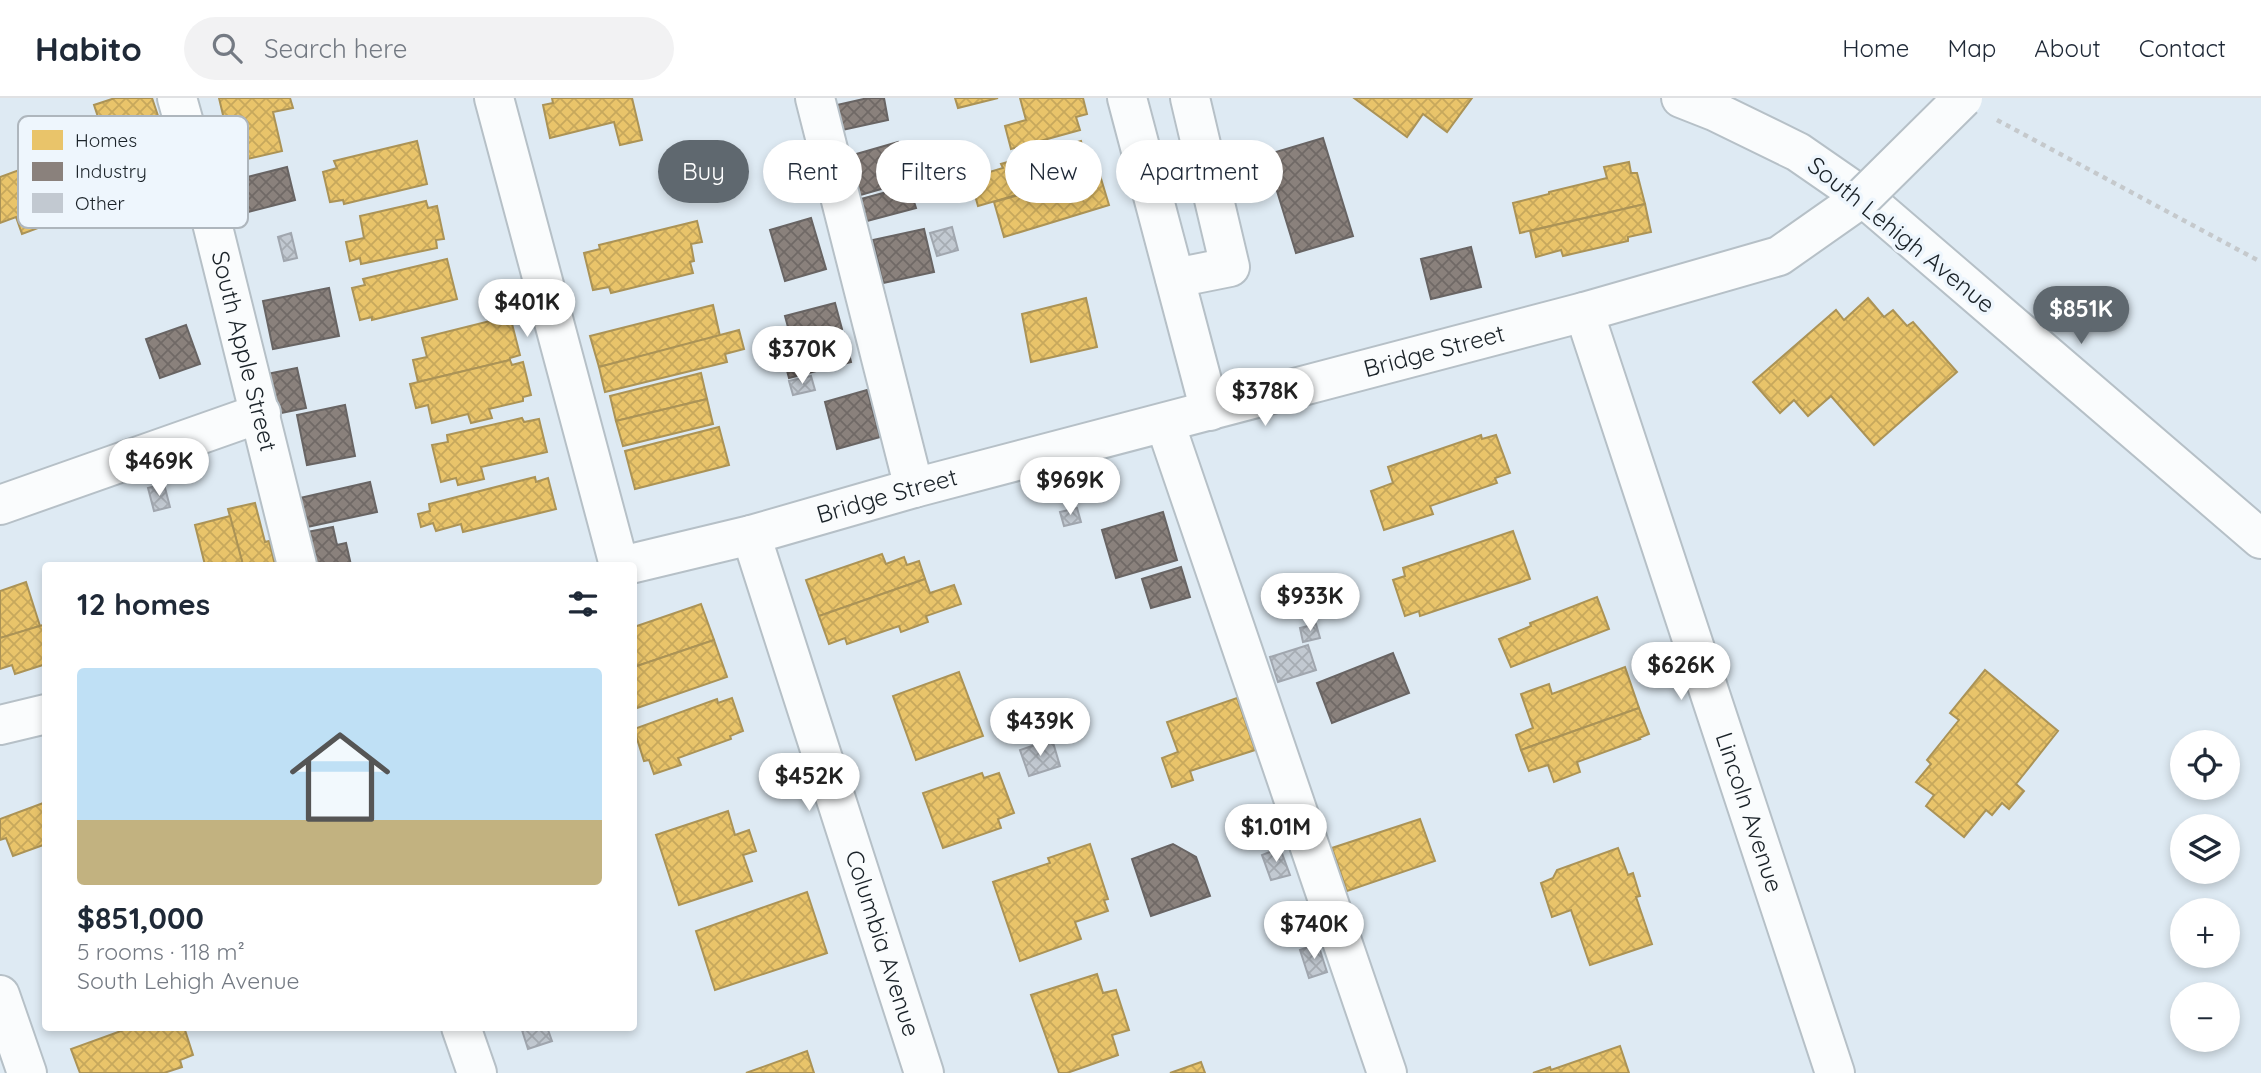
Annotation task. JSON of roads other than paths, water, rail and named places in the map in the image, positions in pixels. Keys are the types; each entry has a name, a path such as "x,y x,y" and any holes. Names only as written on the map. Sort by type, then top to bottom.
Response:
{"street":[{"name":"South Apple Street","path":"177,98 182,116"},
{"path":"494,98 618,562"},
{"path":"815,98 914,488"},
{"path":"1127,98 1210,411"},
{"path":"1175,278 1230,267 1190,98"},
{"name":"South Lehigh Avenue","path":"1681,98 1798,152 1863,197 2261,540"},
{"name":"Bridge Street","path":"637,562 751,535 914,488 1584,312 1779,256 1863,197 1979,109"},
{"name":"South Apple Street","path":"213,228 297,562"},
{"name":"Lincoln Avenue","path":"1584,312 1835,1073"},
{"path":"0,505 261,413"},
{"path":"1165,423 1387,1073"},
{"name":"Columbia Avenue","path":"751,535 924,1073"},
{"path":"0,725 42,715"},
{"path":"0,995 27,1073"},
{"path":"462,1031 477,1073"}]}
